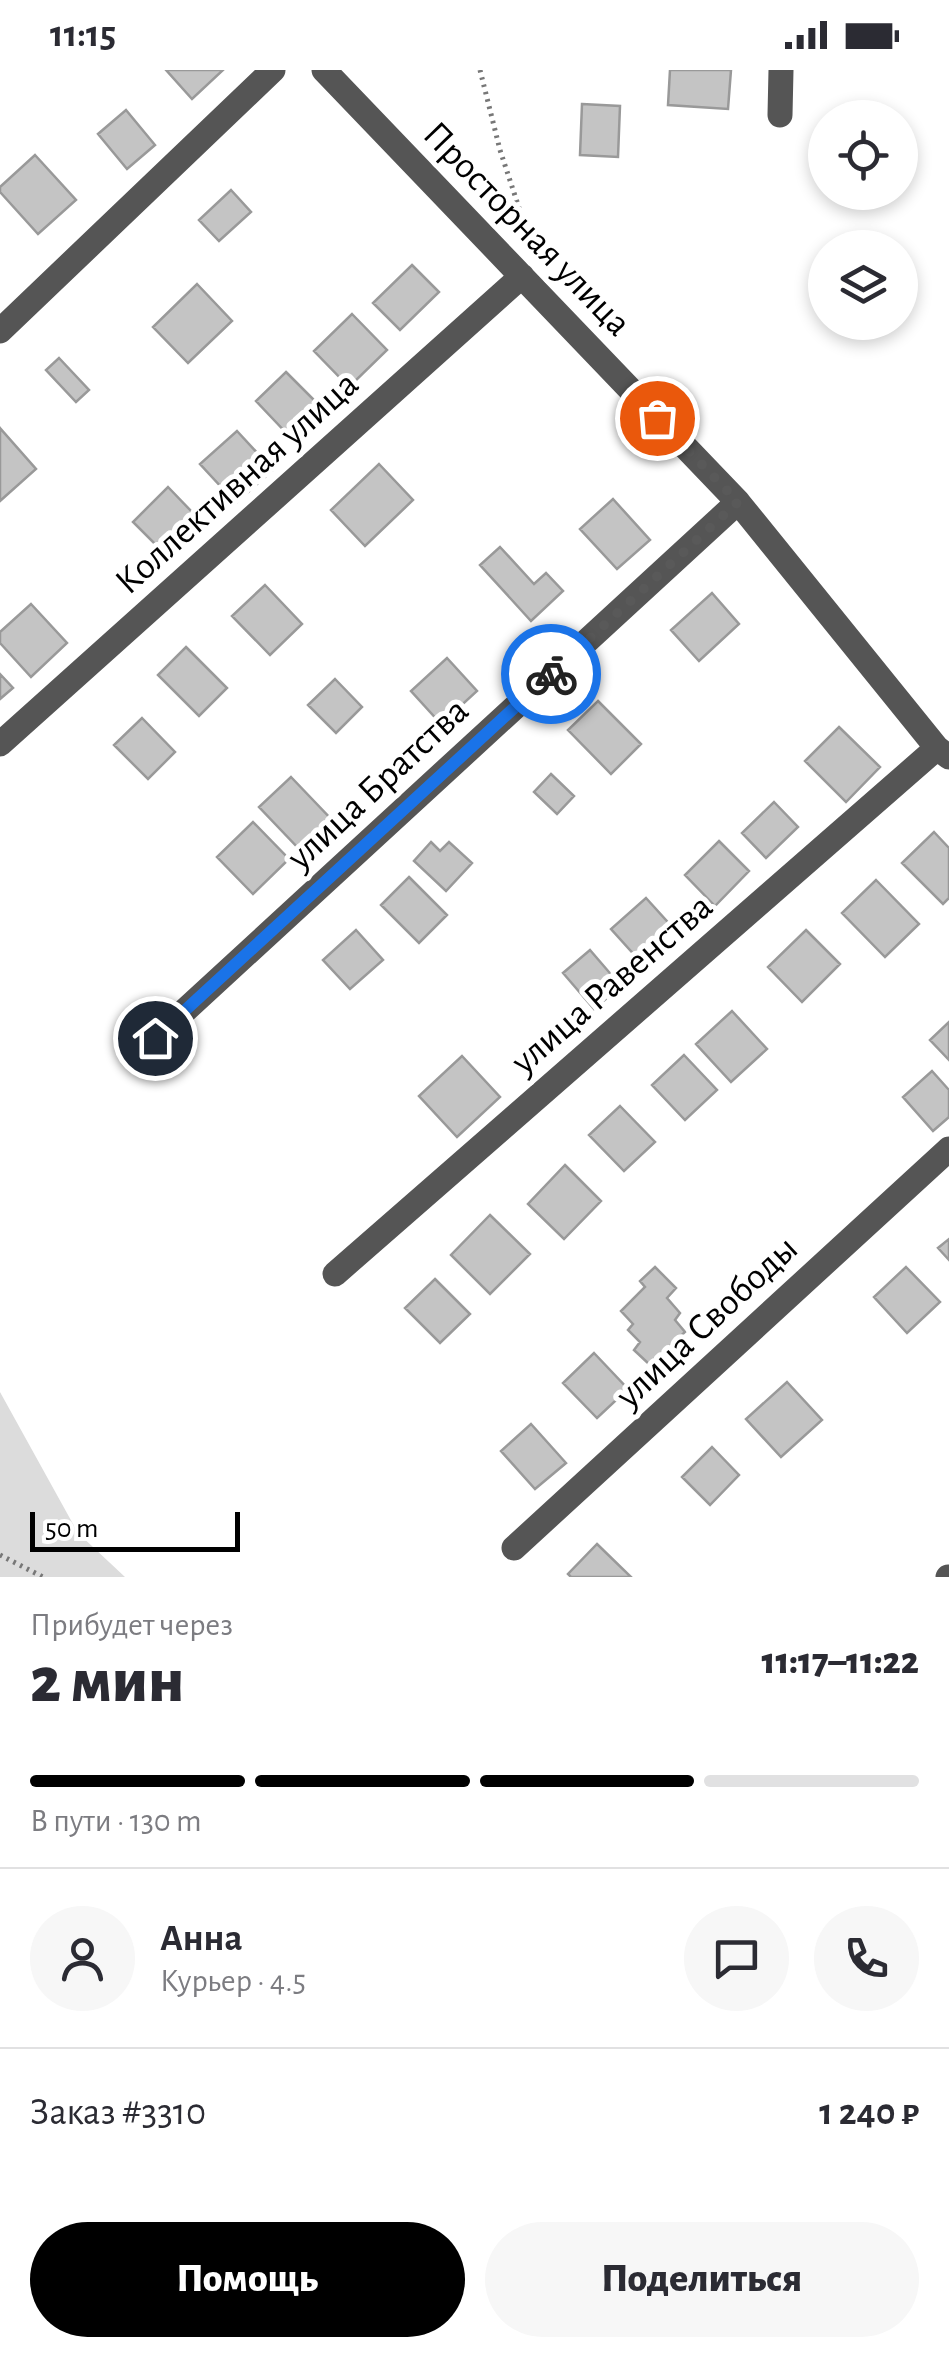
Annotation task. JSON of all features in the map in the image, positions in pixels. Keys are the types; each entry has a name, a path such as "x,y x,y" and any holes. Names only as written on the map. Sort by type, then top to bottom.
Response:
{"street":[{"path":"0,331 273,70"},
{"name":"Просторная улица","path":"324,70 738,502 943,753"},
{"path":"780,114 781,70"},
{"name":"Коллективная улица","path":"0,744 522,276"},
{"name":"улица Братства","path":"155,1038 738,502"},
{"name":"улица Равенства","path":"336,1274 943,753"},
{"name":"улица Свободы","path":"514,1548 949,1149"}],"path":[{"path":"480,70 522,217 510,240 522,276"},
{"path":"0,1554 43,1577"}],"shaded area":[{"path":"0,1392 78,1533 125,1577 0,1577"}],"building":[{"path":"166,70 223,70 192,99"},
{"path":"670,70 731,70 728,109 668,105"},
{"path":"582,104 620,106 618,157 580,155"},
{"path":"126,110 155,145 127,169 98,134"},
{"path":"35,155 76,200 38,234 0,192 0,187"},
{"path":"231,190 251,212 219,241 199,220"},
{"path":"412,265 439,292 400,330 373,303"},
{"path":"197,284 232,321 188,363 153,327"},
{"path":"352,314 387,350 349,387 314,351"},
{"path":"59,358 89,390 76,402 46,370"},
{"path":"286,372 323,409 292,439 256,401"},
{"path":"0,428 36,469 0,501"},
{"path":"237,431 273,470 236,503 200,464"},
{"path":"379,464 413,500 365,546 331,510"},
{"path":"168,487 193,513 158,547 133,522"},
{"path":"613,499 650,540 617,569 580,529"},
{"path":"500,547 534,584 546,573 563,591 531,621 480,565"},
{"path":"265,585 302,624 270,655 232,616"},
{"path":"712,593 739,624 699,661 671,630"},
{"path":"31,604 67,643 31,677 0,643 0,632"},
{"path":"186,647 227,688 199,716 158,675"},
{"path":"447,658 477,691 441,724 411,691"},
{"path":"0,674 13,688 0,699"},
{"path":"335,679 362,707 336,733 308,705"},
{"path":"598,701 641,744 611,774 568,730"},
{"path":"142,718 175,752 148,779 114,745"},
{"path":"839,727 880,767 846,802 805,761"},
{"path":"551,774 574,796 557,814 534,792"},
{"path":"291,777 333,821 301,851 259,807"},
{"path":"774,802 798,827 766,858 742,833"},
{"path":"253,822 289,859 253,894 217,857"},
{"path":"934,832 949,848 949,898 943,904 902,863"},
{"path":"719,841 749,871 715,906 685,875"},
{"path":"431,842 440,851 449,842 472,863 446,891 414,861"},
{"path":"409,877 447,915 419,943 381,905"},
{"path":"876,880 919,924 885,957 842,913"},
{"path":"646,898 674,929 639,960 611,929"},
{"path":"356,930 383,960 350,989 323,960"},
{"path":"806,930 840,964 802,1002 768,967"},
{"path":"590,950 621,986 594,1009 563,973"},
{"path":"732,1011 767,1049 731,1082 696,1044"},
{"path":"949,1022 949,1060 930,1040"},
{"path":"684,1055 717,1090 685,1120 652,1085"},
{"path":"462,1056 500,1097 457,1137 419,1096"},
{"path":"932,1071 949,1090 949,1117 933,1131 903,1097"},
{"path":"620,1106 655,1142 624,1171 589,1135"},
{"path":"565,1165 601,1201 564,1239 528,1204"},
{"path":"490,1215 530,1254 490,1294 451,1255"},
{"path":"949,1239 949,1260 938,1248"},
{"path":"655,1267 676,1288 667,1298 680,1313 675,1320 685,1332 650,1365 634,1350 640,1342 628,1330 633,1324 621,1311 645,1287 640,1281"},
{"path":"906,1267 940,1302 907,1333 874,1297"},
{"path":"435,1279 470,1314 440,1343 405,1308"},
{"path":"594,1353 628,1389 597,1418 563,1383"},
{"path":"787,1382 822,1420 781,1457 746,1419"},
{"path":"531,1424 566,1463 535,1489 501,1451"},
{"path":"712,1447 739,1475 710,1505 682,1477"},
{"path":"597,1544 631,1577 571,1577 568,1574"}],"way so far":[{"path":"551,674 738,502 657,418"}],"route":[{"path":"155,1038 551,674"}]}
